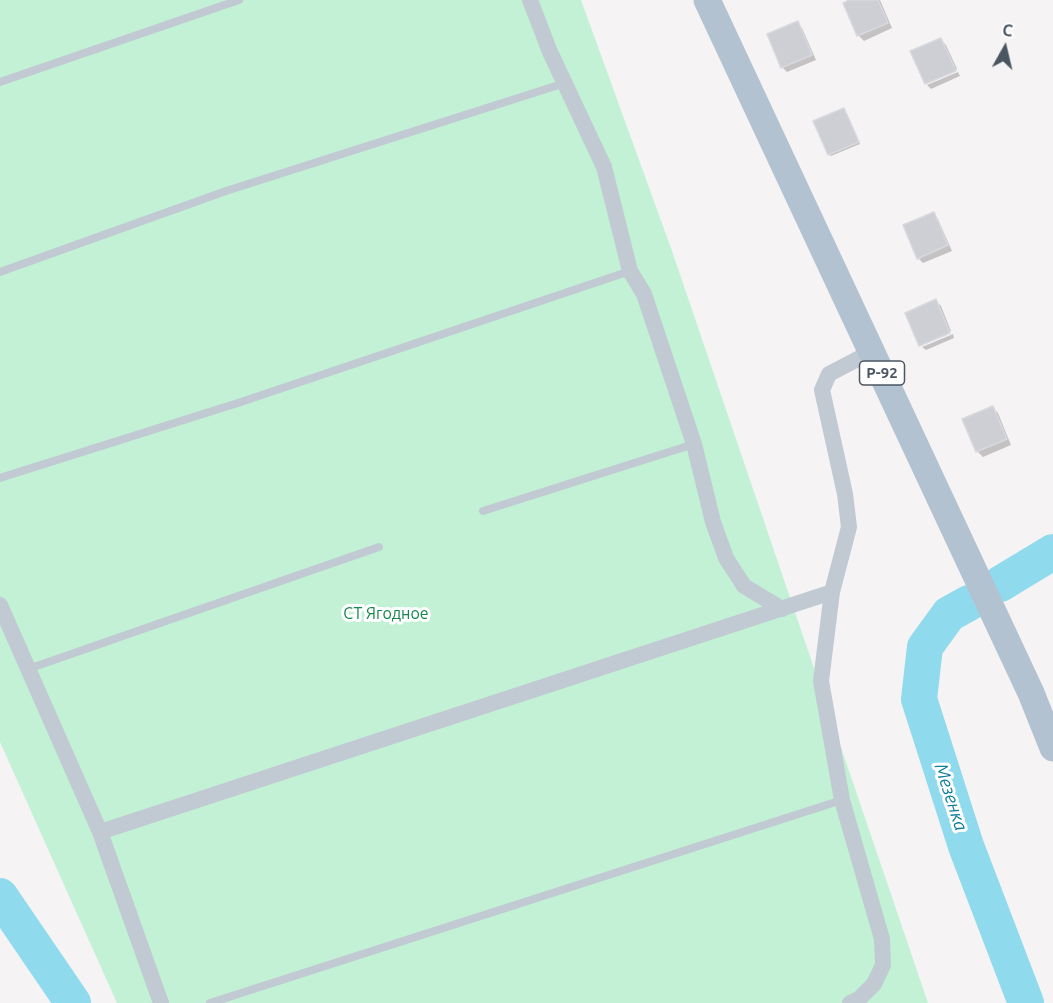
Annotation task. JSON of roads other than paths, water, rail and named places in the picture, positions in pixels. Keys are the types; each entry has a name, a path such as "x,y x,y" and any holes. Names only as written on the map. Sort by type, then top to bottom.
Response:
{"main road":[{"name":"Р-92","path":"707,0 873,351 1031,693 1053,748"}],"street":[{"path":"530,0 603,167 630,271 644,294 694,444 713,522 726,558 744,586 782,609"},
{"path":"850,1003 859,999 874,984 883,965 882,939 842,800 821,681 831,592 849,527 845,494 822,390 829,374 873,351"},
{"path":"100,832 831,592"},
{"path":"0,604 100,832 160,1003"}],"lane":[{"path":"0,82 239,0"},
{"path":"0,272 226,191 565,83"},
{"path":"0,478 241,402 630,271"},
{"path":"483,511 694,444"},
{"path":"28,669 379,547"},
{"path":"210,1003 842,800"}],"waterway":[{"name":"Мезенка","path":"1000,584 1053,552"},
{"name":"Мезенка","path":"969,603 949,614 925,647 919,699 966,846 1026,1003"},
{"name":"Мезенка","path":"0,896 73,1003"}],"park label":[{"name":"СТ Ягодное","path":"386,614"}]}
